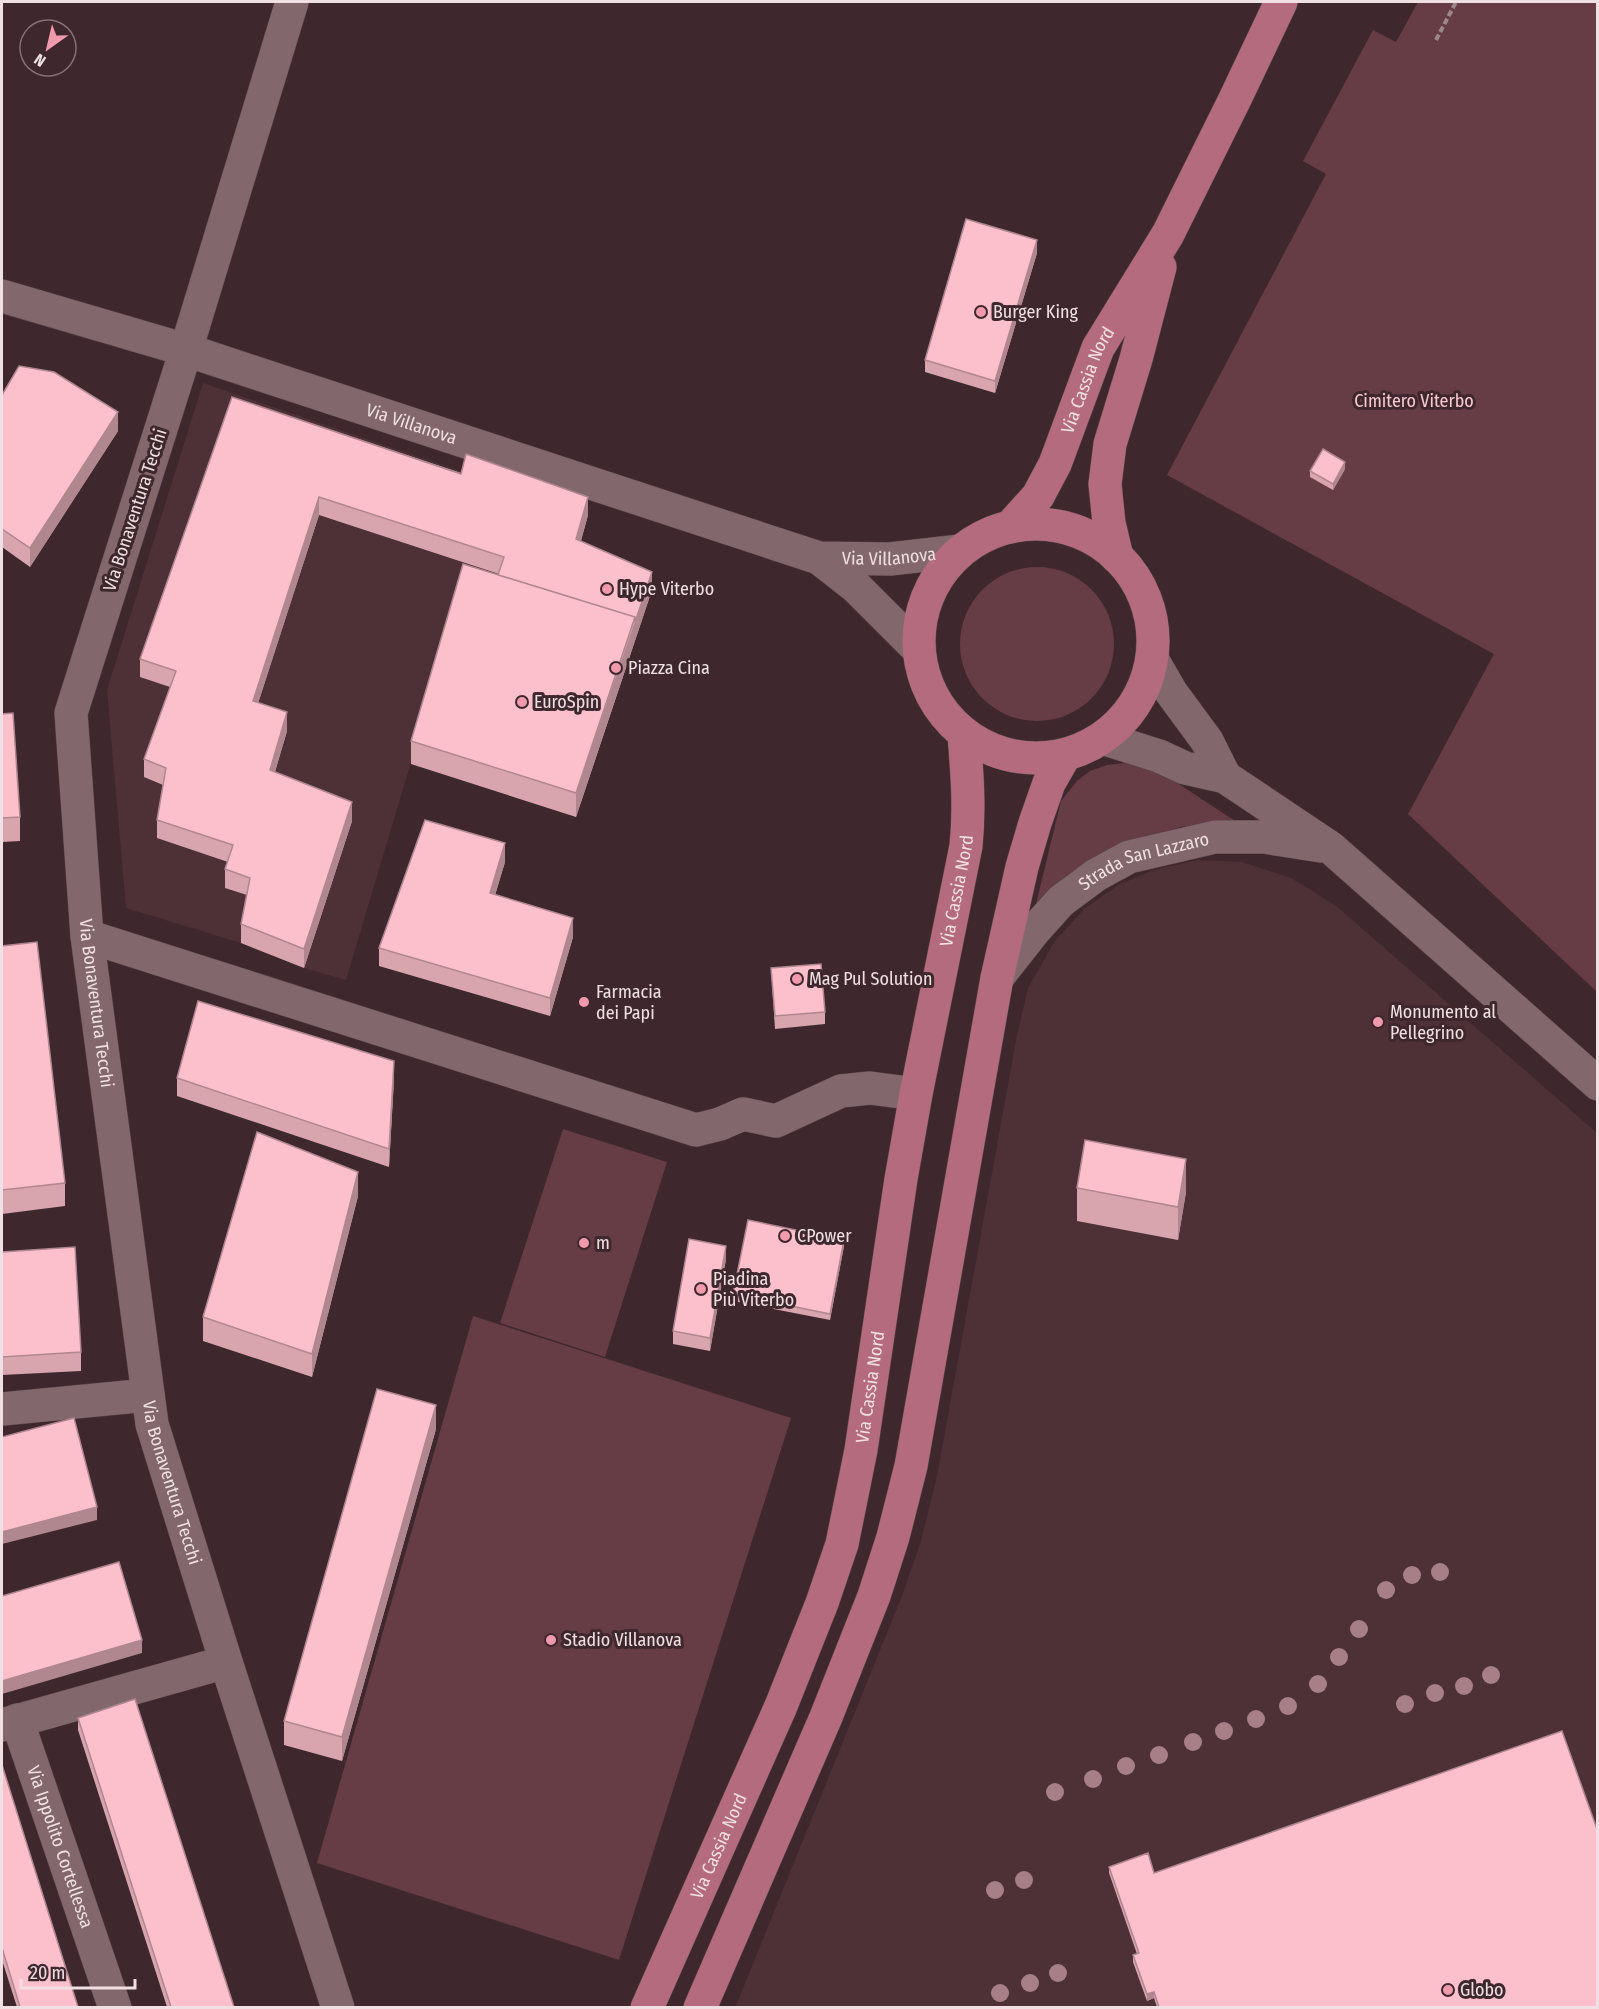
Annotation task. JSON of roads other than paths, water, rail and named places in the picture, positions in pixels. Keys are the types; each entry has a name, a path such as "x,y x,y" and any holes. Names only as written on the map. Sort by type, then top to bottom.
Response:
{"main road":[{"name":"Via Cassia Nord","path":"1010,526 1038,496 1055,465 1098,348 1168,234 1236,99 1281,2"},
{"name":"Via Cassia Nord","path":"1117,557 1109,523 1105,484 1110,444 1136,358 1168,234"},
{"name":"Via Cassia Nord","path":"1038,524 1060,526 1080,532 1100,543 1117,557 1136,581 1149,611 1153,635 1152,659 1143,690 1125,717 1102,738 1065,755 1040,759 1015,757 988,748 964,735 941,710 926,682 919,650 919,628 923,608 933,584 945,566 960,551 982,537 1010,526 1038,524"},
{"name":"Via Cassia Nord","path":"647,2007 782,1706 842,1544 861,1450 916,1094 966,846 969,797 964,735"},
{"path":"700,2007 826,1717 874,1596 893,1537 911,1466 997,978 1022,867 1035,823 1049,783 1065,755"}],"street":[{"name":"Via Bonaventura Tecchi","path":"292,2 72,713 87,936 152,1424 226,1662 338,2007"},
{"name":"Via Villanova","path":"2,296 186,350 819,558 890,559 960,551"},
{"name":"Via Villanova","path":"819,558 856,587 919,650"},
{"path":"1152,659 1171,692 1207,741 1225,777"},
{"path":"1102,738 1159,756 1185,768 1225,777 1331,848 1598,1084"},
{"name":"Strada San Lazzaro","path":"997,978 1061,901 1096,875 1129,857 1215,837 1264,837 1331,848"},
{"path":"87,936 696,1130 720,1124 743,1114 776,1122 841,1091 870,1089 916,1094"},
{"path":"2,1409 148,1395"},
{"name":"Via Ippolito Cortellessa","path":"115,2007 9,1723 226,1662"}],"place":[{"name":"Burger King","path":"981,312"},
{"name":"Hype Viterbo","path":"607,589"},
{"name":"Piazza Cina","path":"616,668"},
{"name":"EuroSpin","path":"522,702"},
{"name":"Mag Pul Solution","path":"797,979"},
{"name":"Farmacia dei Papi","path":"584,1002"},
{"name":"Monumento al Pellegrino","path":"1378,1022"},
{"name":"CPower","path":"785,1236"},
{"name":"m","path":"584,1243"},
{"name":"Piadina Più Viterbo","path":"701,1289"},
{"name":"Stadio Villanova","path":"551,1640"},
{"name":"Globo","path":"1448,1990"}],"park label":[{"name":"Cimitero Viterbo","path":"1414,401"}]}
